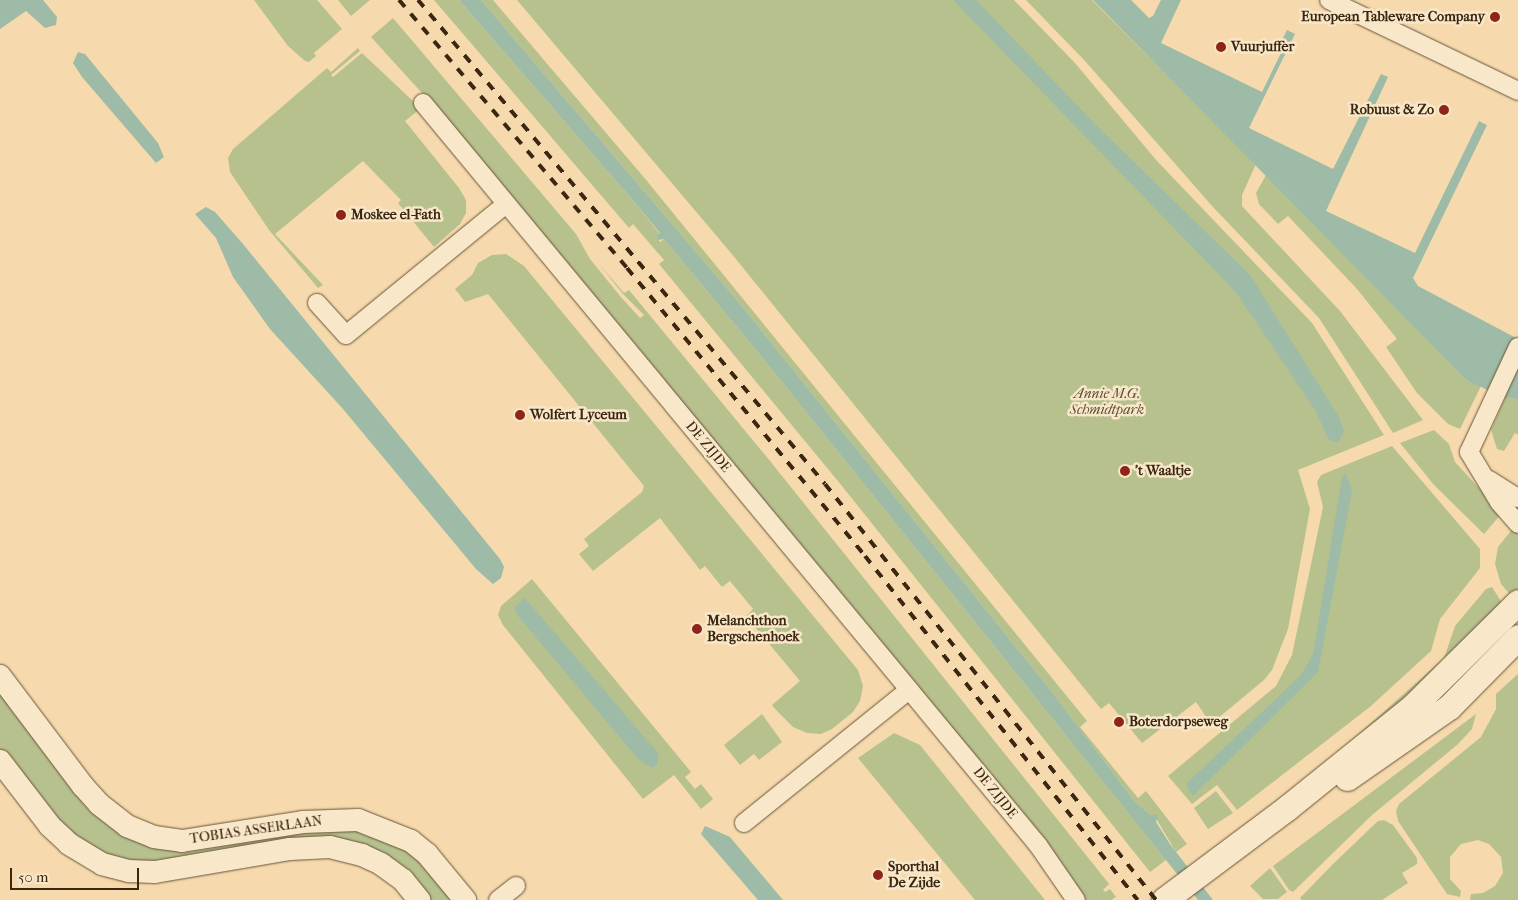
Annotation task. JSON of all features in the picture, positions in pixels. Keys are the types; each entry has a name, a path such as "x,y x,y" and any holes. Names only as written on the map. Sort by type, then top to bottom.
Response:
{"main road":[{"path":"1180,900 1419,700 1518,602"},
{"path":"1164,900 1422,728 1479,678 1518,637"}],"street":[{"path":"1329,0 1518,92"},
{"name":"DE ZIJDE","path":"423,103 1048,858 1076,900"},
{"path":"317,303 346,335 506,204"},
{"path":"1518,347 1494,402 1469,452 1489,480 1499,502 1518,524"},
{"path":"1489,480 1518,498"},
{"name":"TOBIAS ASSERLAAN","path":"0,676 99,804 140,832 168,840 193,840 304,822 358,820 411,841 427,854 465,900"},
{"path":"744,823 909,690"},
{"name":"TOBIAS ASSERLAAN","path":"0,760 50,826 85,855 102,864 129,872 155,872 290,849 330,847 362,855 381,864 403,880 419,900"},
{"path":"498,900 516,886"}],"green space":[{"path":"254,0 317,0 342,29 314,53 316,56 309,62 305,61 288,46"},
{"path":"338,0 370,0 351,16"},
{"path":"434,0 459,0 630,197 660,234 656,237 660,242 664,239 770,367 1166,860 1150,872 842,486 659,264 664,260 633,224 629,228"},
{"path":"481,0 493,0 647,181 1087,721 1080,727 1138,798 1146,791 1187,844 1176,852 1157,820 1135,802 1055,696 741,305"},
{"name":"Annie M.G. Schmidtpark","path":"517,0 1014,0 1075,63 1157,161 1312,323 1384,435 1298,470 1310,509 1288,629 1272,670 1264,680 1211,724 1196,702 1142,743 1109,703 1101,709 731,253"},
{"path":"1026,0 1092,0 1256,164 1242,195 1242,206 1340,311 1423,420 1393,433 1319,318 1213,207 1085,61"},
{"path":"393,18 576,234 590,259 620,296 640,318 644,315 623,294 598,263 624,293 629,290 770,461 1118,895 1109,884 1103,890 1105,892 1110,889 1116,897 1111,900 1085,900 1059,860 451,125 371,37"},
{"path":"358,48 360,51 331,75 333,77 362,53 415,103 420,109 405,121 459,188 466,200 466,213 460,224 434,247 398,203 401,200 363,161 275,234 323,285 318,288 269,230 230,172 228,158 233,149 327,68 331,72"},
{"path":"1266,175 1466,380 1481,386 1460,429 1448,424 1417,393 1386,347 1397,339 1357,289 1288,216 1278,224 1259,204 1256,193"},
{"path":"506,254 524,266 858,670 863,686 860,701 853,712 832,729 821,734 807,733 793,727 772,705 800,681 746,616 753,609 730,581 722,587 705,566 700,570 660,518 593,571 579,554 589,546 584,539 642,492 644,486 488,294 465,302 455,289 472,275 478,263 492,255"},
{"path":"1505,398 1518,399 1518,435 1515,433 1504,451 1497,449 1491,430"},
{"path":"1434,430 1449,444 1455,462 1502,513 1484,534 1434,485 1400,443"},
{"path":"1392,446 1480,549 1480,568 1440,619 1431,651 1371,706 1237,810 1217,785 1192,804 1168,776 1276,686 1292,655 1323,507 1317,482 1321,475"},
{"path":"1514,527 1518,532 1518,594 1514,599 1501,584 1495,564 1498,547"},
{"path":"532,579 691,772 685,777 695,789 701,784 713,799 701,809 674,775 643,799 503,625 498,615 501,606"},
{"path":"1492,587 1504,606 1445,670 1279,805 1444,658 1455,626 1486,589"},
{"path":"1518,674 1518,900 1470,900 1471,894 1483,893 1495,886 1503,873 1501,857 1489,844 1478,840 1461,844 1450,857 1450,879 1461,891 1460,897 1447,894 1398,821 1396,811 1399,804 1481,737 1496,709 1496,694"},
{"path":"0,684 137,836 339,824 404,843 455,900 426,900 372,853 136,866 81,846 0,752"},
{"path":"762,714 782,742 759,760 754,754 740,765 724,745"},
{"path":"1476,714 1472,729 1457,745 1372,815 1293,892 1289,890 1273,866"},
{"path":"894,733 920,745 1045,900 975,900 858,758"},
{"path":"1216,791 1233,813 1208,829 1194,808"},
{"path":"1384,820 1393,825 1417,858 1417,864 1402,873 1408,883 1382,900 1302,900 1300,898 1378,821"},
{"path":"1270,868 1287,892 1278,899 1263,899 1250,886"}],"shaded area":[{"path":"0,0 43,0 57,17 56,25 45,28 26,11 0,29"},
{"path":"459,0 481,0 741,305 1055,696 1135,802 1151,815 1158,815 1156,822 1170,844 1213,900 1198,900 770,367 664,239 658,240 656,237 660,233"},
{"path":"953,0 976,0 1096,125 1250,275 1339,417 1344,431 1338,443 1328,439 1317,413 1235,291"},
{"path":"1093,0 1131,0 1149,18 1153,16 1161,0 1181,0 1161,43 1262,92 1281,53 1277,50 1287,30 1295,34 1249,128 1333,169 1381,74 1388,77 1326,211 1415,253 1479,121 1487,125 1413,278 1418,286 1518,339 1518,399 1505,398 1466,380"},
{"path":"78,52 85,54 158,143 164,157 156,163 82,77 73,63"},
{"path":"206,207 215,212 243,244 500,559 504,567 501,578 493,584 476,569 343,409 270,329 233,277 216,238 195,214"},
{"path":"1346,473 1352,491 1318,672 1193,796 1186,784 1301,675 1313,654 1342,477"},
{"path":"525,598 658,753 657,764 652,768 639,760 518,616 514,608"},
{"path":"705,826 730,837 783,900 758,900 701,834"}],"railway":[{"path":"399,0 627,268 865,556 1138,900"},
{"path":"418,0 825,484 1156,900"}],"place":[{"name":"European Tableware Company","path":"1495,17"},
{"name":"Vuurjuffer","path":"1221,47"},
{"name":"Robuust & Zo","path":"1444,110"},
{"name":"Moskee el-Fath","path":"341,215"},
{"name":"Wolfert Lyceum","path":"520,415"},
{"name":"'t Waaltje","path":"1125,471"},
{"name":"Melanchthon Bergschenhoek","path":"697,629"},
{"name":"Boterdorpseweg","path":"1119,722"},
{"name":"Sporthal De Zijde","path":"878,875"}]}
